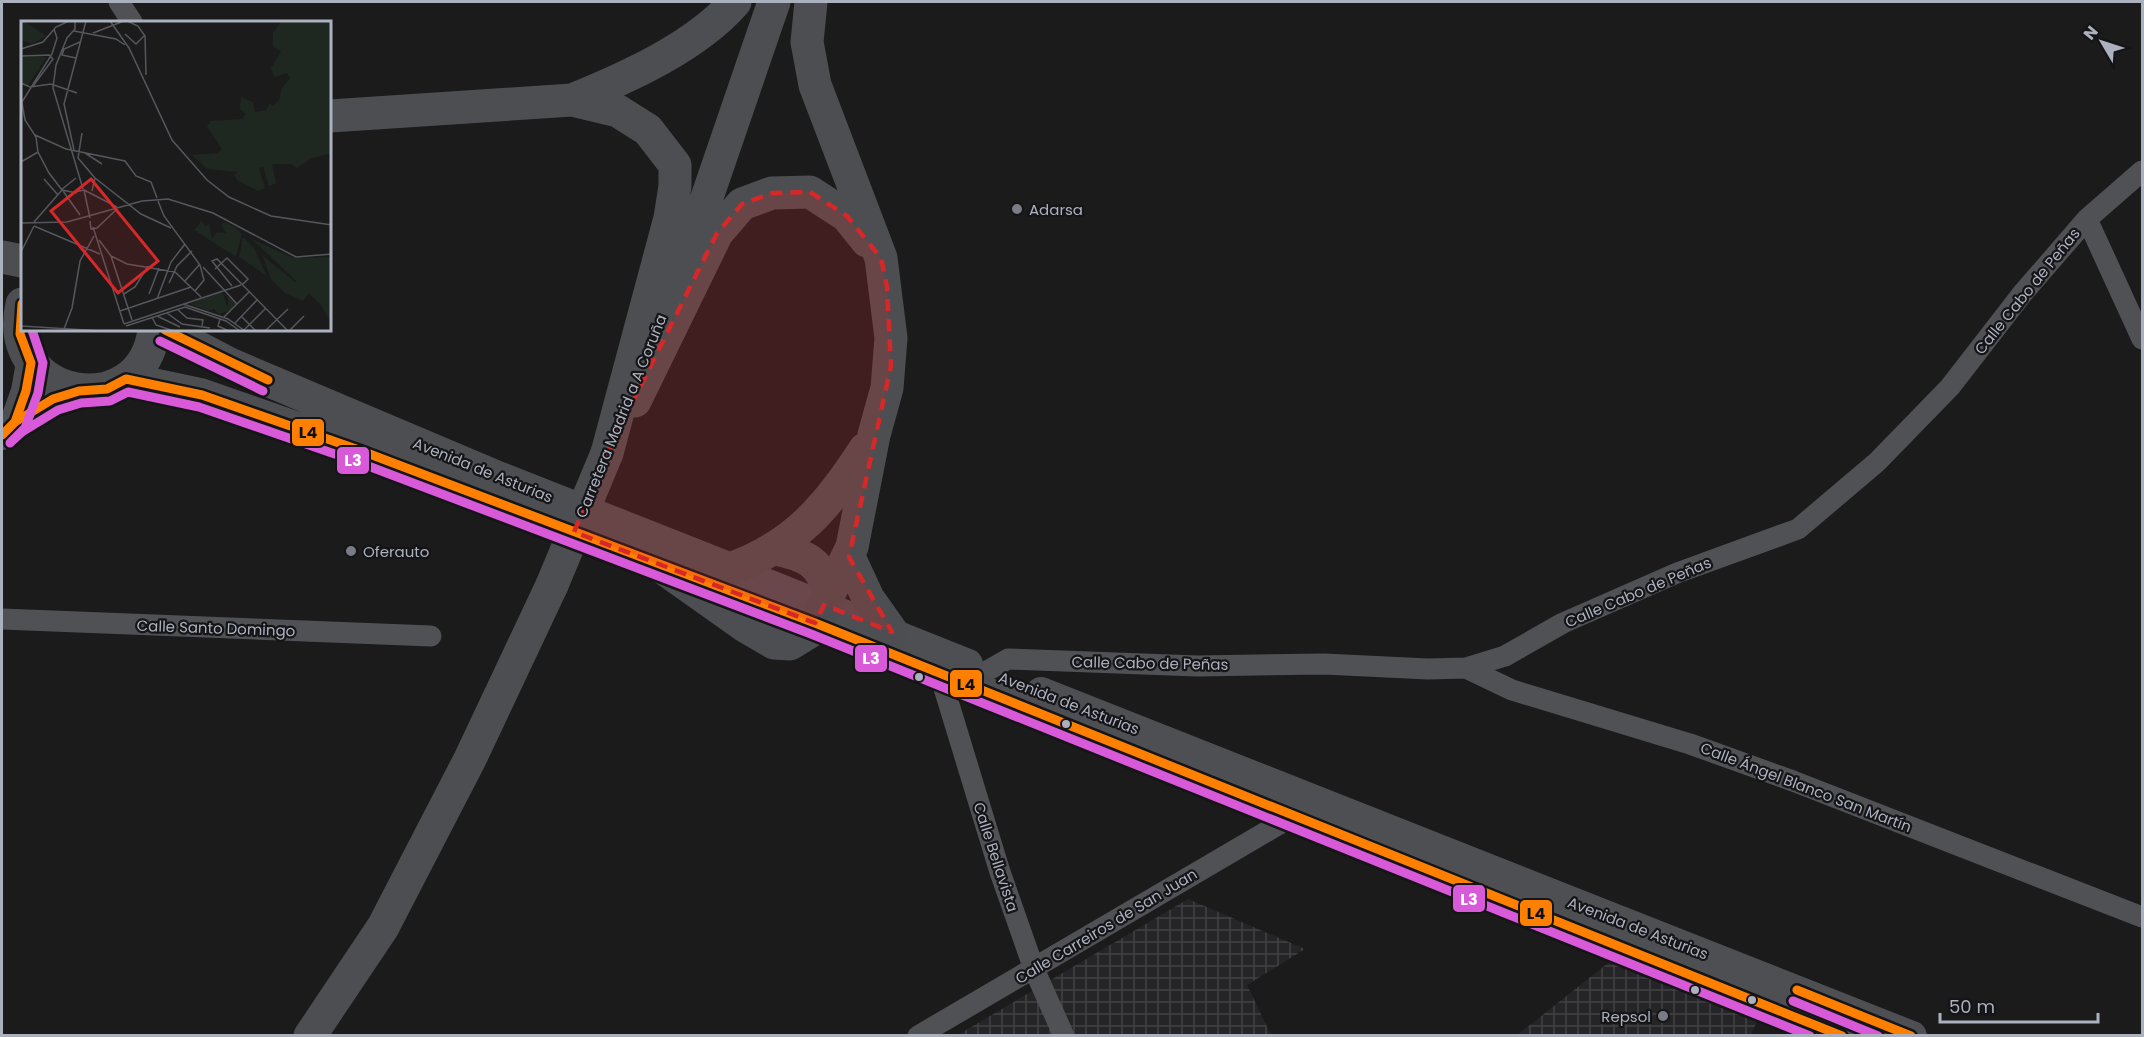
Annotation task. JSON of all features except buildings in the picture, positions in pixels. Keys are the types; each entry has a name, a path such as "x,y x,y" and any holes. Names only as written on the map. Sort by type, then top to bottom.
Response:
{"main road":[{"path":"572,100 628,77 682,46 735,2"},
{"name":"Carretera Madrid a A Coruña","path":"310,1035 383,927 470,759 552,585 691,244 774,2"},
{"name":"Avenida de Asturias","path":"126,379 202,395 337,442 660,565 745,626 774,643 798,642 808,635 849,557 891,366 889,310 881,258 815,85 807,42 811,2"},
{"path":"332,116 572,100 618,111 648,129 675,165 675,186 670,218 607,453"},
{"path":"607,453 646,381 717,233 742,204 772,193 810,192 847,216 881,258"},
{"path":"2,257 21,261"},
{"path":"19,331 52,382 79,391"},
{"path":"8,429 26,391 19,331"},
{"path":"8,429 52,399 79,391 107,389 126,379 145,358 153,332"},
{"name":"Avenida de Asturias","path":"169,332 232,365 461,462 823,608 892,632 1912,1035"},
{"path":"730,569 776,549 828,503 874,435"},
{"path":"776,549 810,560 822,572 823,608"},
{"path":"849,557 868,597 892,632"},
{"name":"Avenida de Asturias","path":"823,608 940,675 1843,1035"}],"street":[{"path":"118,2 131,21"},
{"name":"Calle Cabo de Peñas","path":"987,671 1008,659 1151,665 1324,664 1428,669 1466,668 1505,656 1563,623 1677,573 1798,529 1877,462 1950,387 2022,294 2087,219 2142,171"},
{"path":"2087,219 2142,339"},
{"name":"Calle Santo Domingo","path":"2,619 431,636"},
{"name":"Calle Ángel Blanco San Martín","path":"1466,668 1512,690 1690,744 1794,781 2142,917"},
{"name":"Calle Bellavista","path":"940,675 1000,872 1034,969 1064,1035"},
{"name":"Calle Carreiros de San Juan","path":"918,1035 1293,816"}],"highlighted area":[{"path":"810,192 847,216 881,258 887,287 891,366 849,557 892,632 824,605 815,623 574,532 607,453 717,233 742,204 772,193"}],"shaded area":[{"path":"1188,899 1305,949 1247,985 1271,1035 956,1036"},
{"path":"1617,956 1761,1012 1751,1035 1516,1036"}],"transit line":[{"name":"L4","path":"2,435 15,422 26,391 31,363 20,334 21,319"},
{"name":"L3","path":"10,443 25,428 38,393 43,363 33,332"},
{"name":"L4","path":"169,332 268,380"},
{"name":"L3","path":"160,341 263,391"},
{"name":"L4","path":"2,435 15,422 53,399 79,391 107,389 126,379 202,395 359,450 815,623 1842,1036"},
{"name":"L3","path":"10,443 22,432 58,410 81,403 110,401 128,392 199,407 355,461 811,634 1810,1036"},
{"name":"L4","path":"1797,990 1911,1036"},
{"name":"L3","path":"1793,1001 1878,1036"}],"place":[{"name":"Adarsa","path":"1017,209"},
{"name":"Oferauto","path":"351,551"},
{"name":"Repsol","path":"1663,1016"}]}
